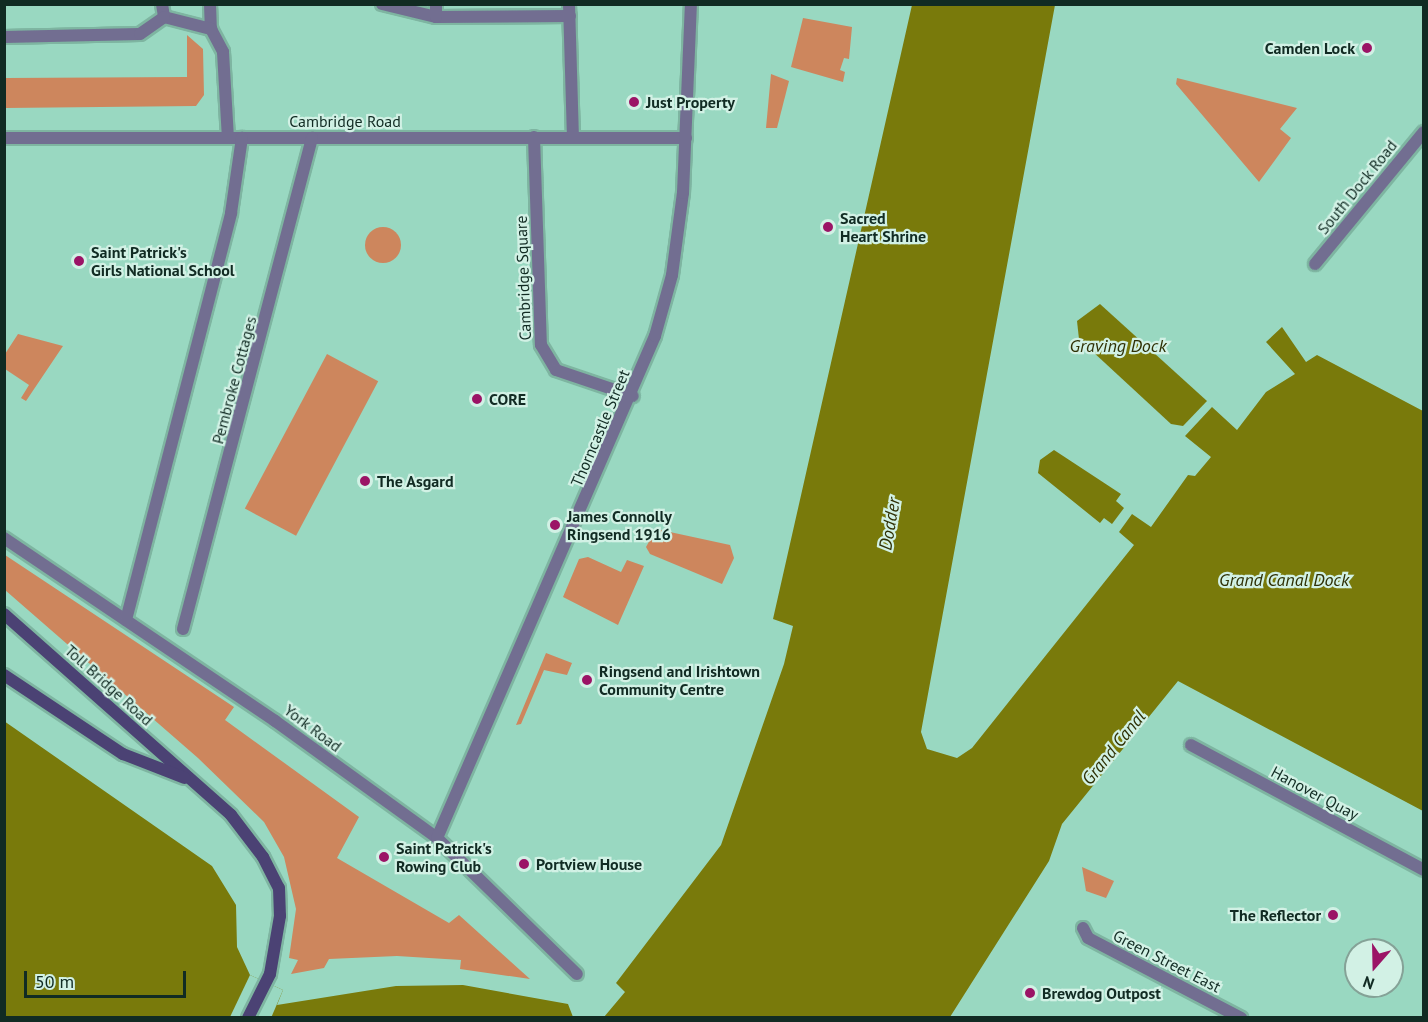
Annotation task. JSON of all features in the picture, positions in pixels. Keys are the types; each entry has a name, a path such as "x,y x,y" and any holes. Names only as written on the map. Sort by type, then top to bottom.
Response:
{"main road":[{"name":"Toll Bridge Road","path":"4,614 231,815 279,888 280,916 270,974 248,1017"},
{"name":"Toll Bridge Road","path":"4,675 123,754 192,780"}],"street":[{"path":"210,4 211,29 223,52 228,138"},
{"path":"382,4 436,11 569,10 573,136"},
{"name":"Thorncastle Street","path":"437,838 633,396 672,275 686,138 691,4"},
{"path":"4,37 140,34 163,11 211,29"},
{"name":"South Dock Road","path":"1315,264 1424,132"},
{"name":"Cambridge Square","path":"534,136 541,345 556,370 633,396"},
{"name":"Cambridge Road","path":"4,138 573,136 686,138"},
{"path":"127,615 231,213 242,138"},
{"name":"Pembroke Cottages","path":"183,629 312,138"},
{"name":"York Road","path":"4,538 127,615 437,838 577,975"},
{"name":"Hanover Quay","path":"1191,745 1424,870"},
{"name":"Green Street East","path":"1083,928 1088,938 1241,1017"}],"shaded area":[{"path":"803,18 852,27 849,59 844,58 840,70 845,72 843,82 791,67"},
{"path":"187,35 203,49 204,95 196,106 5,108 5,78 187,77"},
{"path":"771,74 789,81 777,128 766,128"},
{"path":"1177,78 1297,108 1280,129 1291,138 1259,182 1176,84"},
{"path":"383,227 396,232 401,245 396,258 383,263 370,258 365,245 370,232"},
{"path":"18,334 63,346 26,401 21,398 29,385 5,369 5,354"},
{"path":"327,354 378,381 296,536 245,509"},
{"path":"656,529 730,545 734,558 722,584 650,554 646,547"},
{"path":"5,555 234,707 225,720 359,817 337,858 449,923 459,915 530,979 460,969 461,960 397,956 329,959 324,968 291,974 298,960 289,958 296,909 284,857 264,822 198,758 5,590"},
{"path":"588,557 621,572 627,560 644,566 618,625 563,597 579,559"},
{"path":"546,653 572,663 567,675 544,670 521,724 516,725"},
{"path":"1082,867 1114,881 1106,898 1086,891"}],"water":[{"path":"912,5 1055,5 921,732 927,749 957,758 972,748 1134,545 1119,532 1132,514 1151,527 1188,475 1195,476 1211,457 1185,436 1212,407 1237,430 1266,392 1295,374 1266,342 1282,327 1306,362 1317,355 1423,411 1423,811 1178,681 1062,824 1049,861 950,1017 604,1017 625,992 616,983 721,845 784,664 793,626 773,619"},
{"name":"Graving Dock","path":"1100,304 1207,401 1183,426 1171,424 1079,339 1077,321"},
{"path":"1054,450 1121,494 1116,501 1124,508 1112,524 1104,518 1100,523 1038,473 1040,460"},
{"path":"4,721 212,866 236,905 237,947 250,975 283,990 277,1005 396,986 463,985 568,1004 573,1017 5,1017"}],"pier":[{"path":"250,975 283,990 271,1018 230,1017"}],"place":[{"name":"Camden Lock","path":"1367,48"},
{"name":"Just Property","path":"634,102"},
{"name":"Sacred Heart Shrine","path":"828,227"},
{"name":"Saint Patrick's Girls National School","path":"79,261"},
{"name":"CORE","path":"477,399"},
{"name":"The Asgard","path":"365,481"},
{"name":"James Connolly Ringsend 1916","path":"555,525"},
{"name":"Ringsend and Irishtown Community Centre","path":"587,680"},
{"name":"Saint Patrick's Rowing Club","path":"384,857"},
{"name":"Portview House","path":"524,864"},
{"name":"The Reflector","path":"1333,915"},
{"name":"Brewdog Outpost","path":"1030,993"}],"water label":[{"name":"Dodder","path":"890,524"},
{"name":"Grand Canal Dock","path":"1284,580"},
{"name":"Grand Canal","path":"1114,748"}]}
